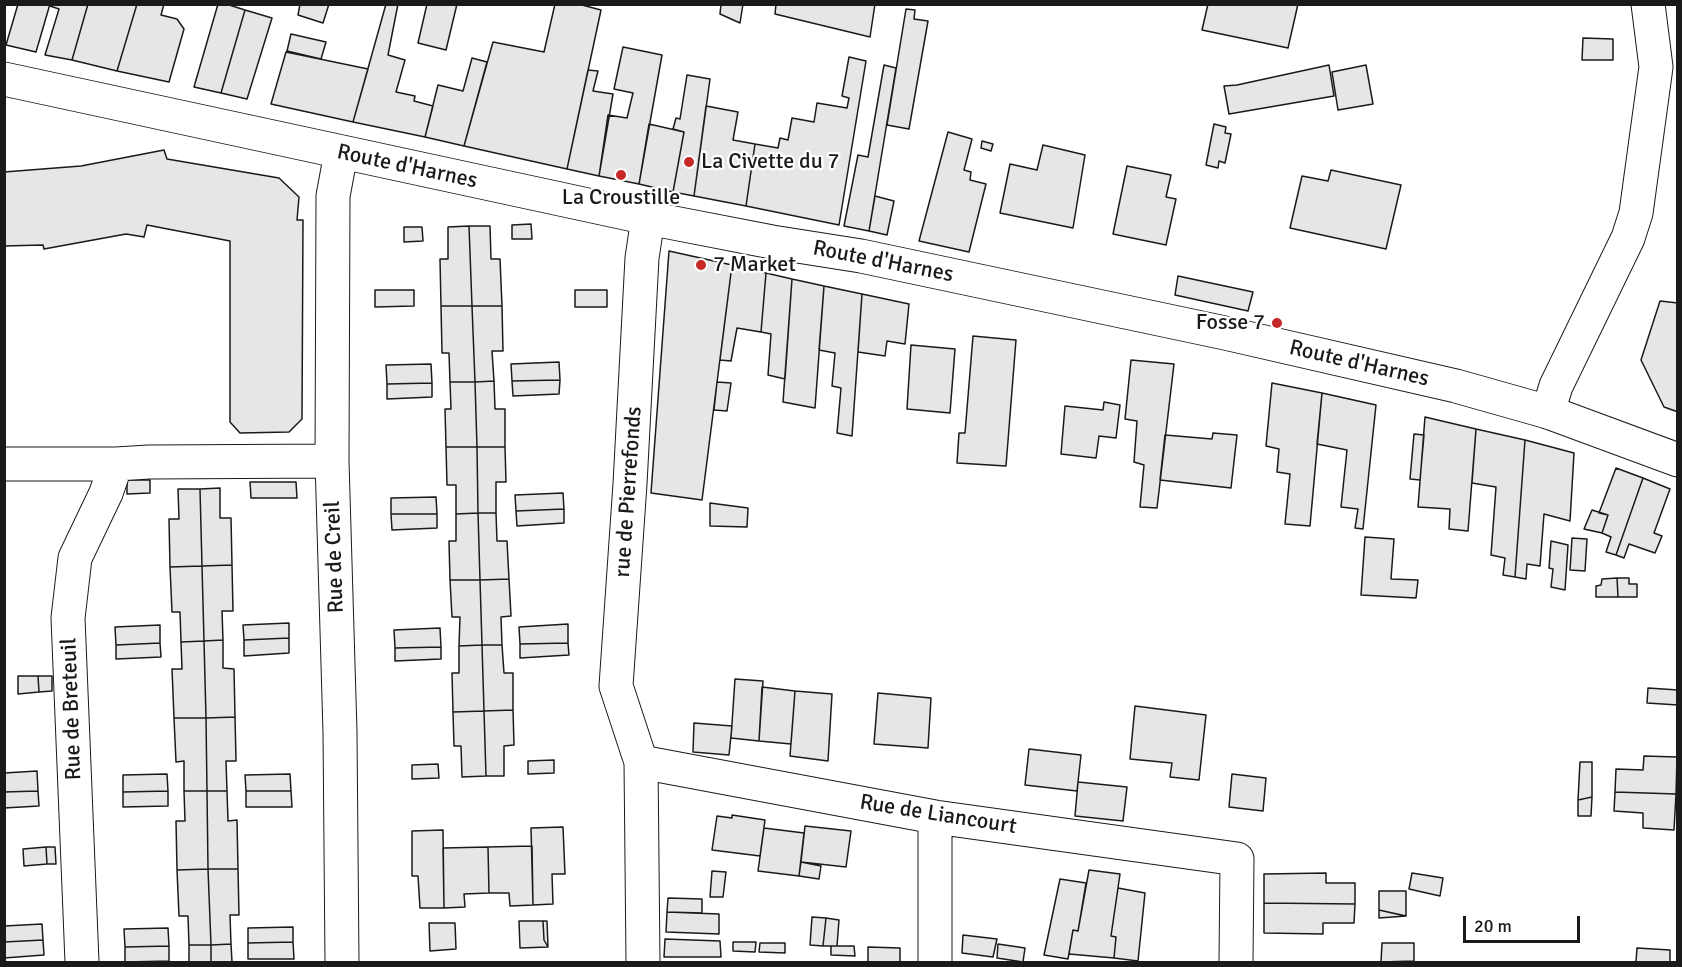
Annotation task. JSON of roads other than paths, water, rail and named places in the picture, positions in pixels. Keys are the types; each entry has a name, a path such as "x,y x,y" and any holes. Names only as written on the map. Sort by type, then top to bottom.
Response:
{"street":[{"path":"1548,412 1556,386 1628,238 1636,213 1656,67 1647,4"},
{"name":"Route d'Harnes","path":"4,79 648,219 861,256 1225,333 1456,386 1548,412 1677,460"},
{"name":"Rue de Creil","path":"341,153 333,196 332,461 340,732 342,963"},
{"name":"rue de Pierrefonds","path":"641,762 616,686 642,258 648,219"},
{"path":"4,464 332,461"},
{"name":"Rue de Breteuil","path":"82,963 68,618 75,558 117,464"},
{"path":"641,762 642,963"},
{"name":"Rue de Liancourt","path":"641,762 935,817 1237,859 1236,963"},
{"path":"935,817 935,963"}],"place":[{"name":"La Civette du 7","path":"689,162"},
{"name":"La Croustille","path":"621,175"},
{"name":"7 Market","path":"701,265"},
{"name":"Fosse 7","path":"1277,323"}]}
